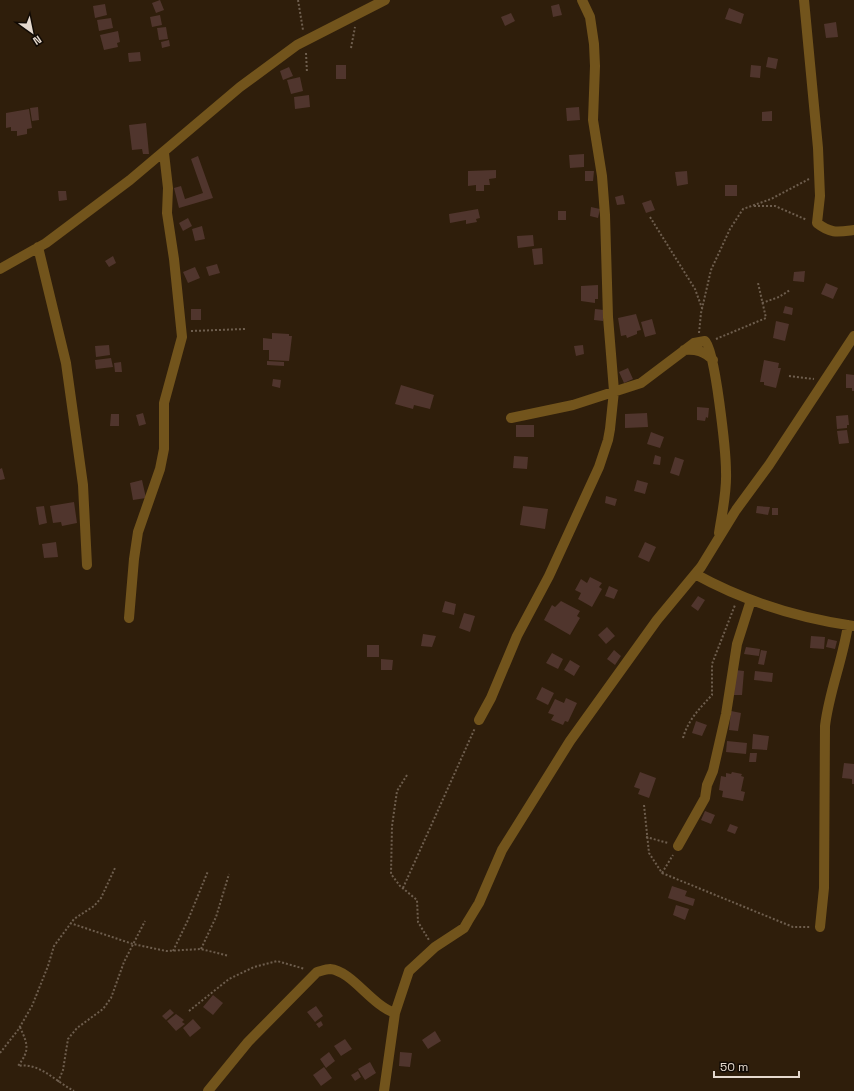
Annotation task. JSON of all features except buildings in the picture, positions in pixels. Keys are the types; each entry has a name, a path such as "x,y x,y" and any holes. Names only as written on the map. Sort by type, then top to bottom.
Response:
{"street":[{"path":"0,269 38,247 124,185 240,87 306,40 385,0"},
{"path":"479,720 491,698 517,636 549,576 599,467 608,440 614,391 606,286 605,215 601,168 593,120 594,53 590,17 582,0"},
{"path":"804,0 819,173 820,196 817,223 824,228 838,233 854,230"},
{"path":"129,618 138,532 160,469 164,449 164,403 182,337 174,259 167,213 168,188 164,152"},
{"path":"38,247 66,363 83,485 87,565"},
{"path":"384,1091 395,1013 409,971 435,947 464,928 479,903 502,850 570,741 632,657 657,620 708,556 719,535 769,465 854,336"},
{"path":"511,418 573,405 641,383 684,350 703,342 713,360 726,473 719,535"},
{"path":"684,350 692,349 706,353 713,360"},
{"path":"695,574 718,587 740,594 751,600 793,614 851,626 827,708 825,726 824,888 820,927"},
{"path":"678,846 705,798 707,785 713,771 726,714 737,644 751,600"},
{"path":"208,1091 248,1042 317,972 329,969 343,973 384,1010 395,1013"}],"path":[{"path":"298,0 306,40 307,73"},
{"path":"351,48 358,13"},
{"path":"758,283 766,318 703,342 702,309 711,270 730,229 743,209 771,199 819,173"},
{"path":"753,206 775,206 817,223"},
{"path":"650,217 692,282 702,309"},
{"path":"762,303 779,297 790,290"},
{"path":"181,331 245,329"},
{"path":"789,376 825,380"},
{"path":"683,738 686,726 712,695 712,664 740,594"},
{"path":"403,889 479,720"},
{"path":"407,775 397,791 392,826 392,874 403,889 417,900 418,922 426,937 435,947"},
{"path":"644,805 646,837 649,853 662,873 793,927 820,927"},
{"path":"646,837 678,846 662,873"},
{"path":"0,1053 20,1027 32,1006 48,966 54,946 74,919 94,906 100,898 115,868"},
{"path":"173,950 188,920 208,871"},
{"path":"201,949 216,917 229,874"},
{"path":"58,1082 63,1070 68,1039 77,1028 103,1009 111,998 124,962 145,921"},
{"path":"70,923 133,944 166,951 201,949 229,956"},
{"path":"189,1011 229,979 254,966 277,961 317,972"},
{"path":"20,1027 27,1042 26,1055 18,1066 27,1064 40,1068 58,1082 74,1091"}]}
